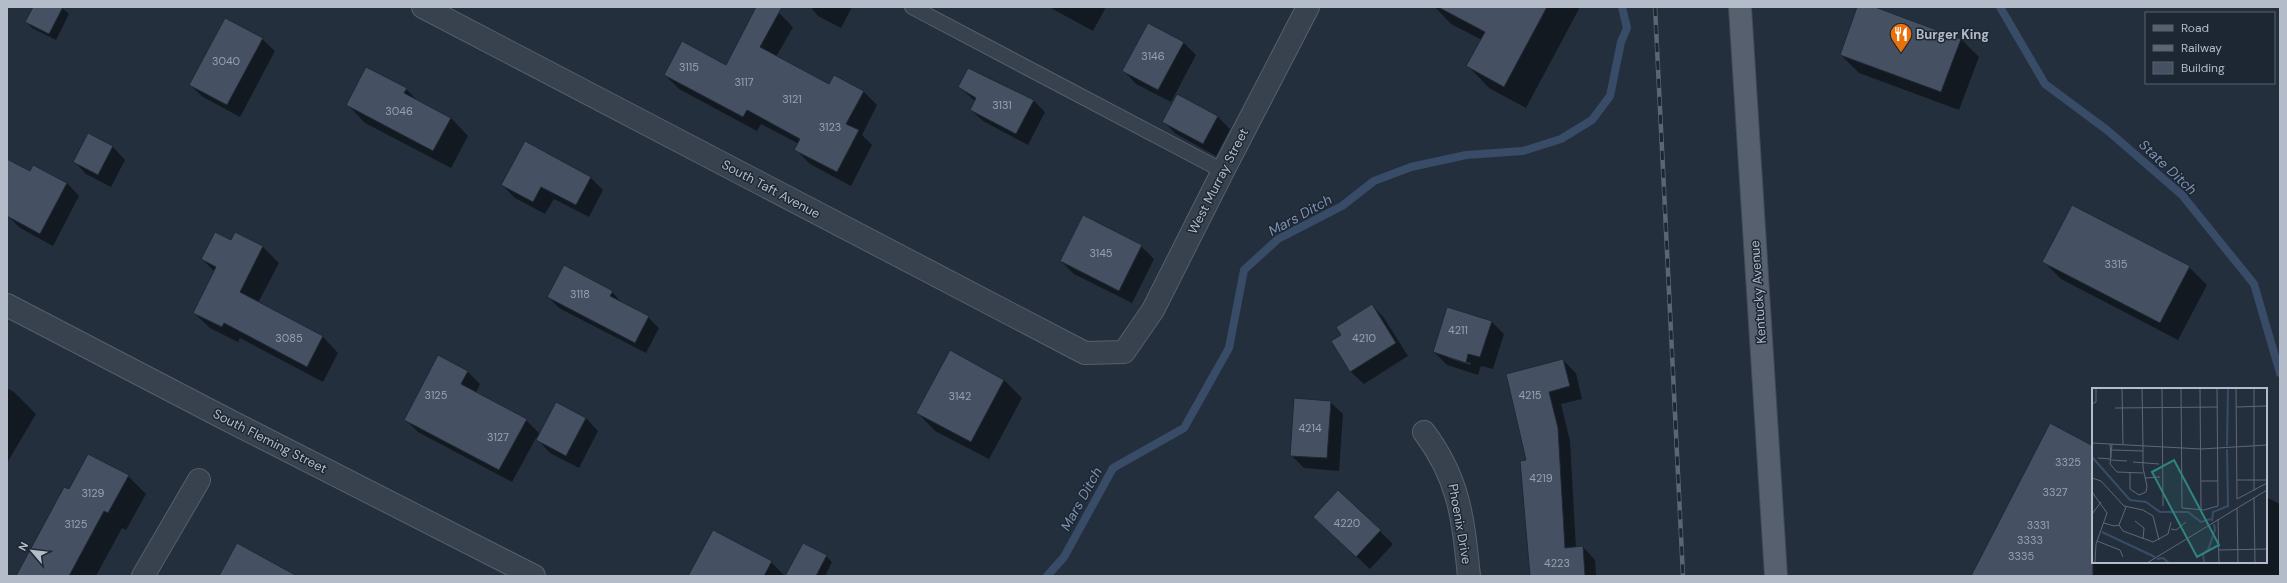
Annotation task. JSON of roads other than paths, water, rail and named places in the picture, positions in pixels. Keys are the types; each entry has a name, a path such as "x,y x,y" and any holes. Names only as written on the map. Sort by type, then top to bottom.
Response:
{"main road":[{"name":"Kentucky Avenue","path":"1740,7 1776,576"}],"street":[{"name":"South Taft Avenue","path":"423,7 1085,352 1124,352"},
{"name":"West Murray Street","path":"1124,352 1154,310 1222,170 1308,7"},
{"name":"South Fleming Street","path":"7,305 226,419 534,576"},
{"name":"Phoenix Drive","path":"1424,432 1443,460 1454,483 1464,533 1469,576"},
{"path":"143,576 199,480"}],"lane":[{"path":"912,7 1222,170"}],"waterway":[{"name":"Mars Ditch","path":"1047,576 1064,557 1113,468 1184,428 1229,348 1244,270 1278,239 1342,206 1374,181 1411,167 1466,155 1523,151 1561,139 1592,120 1610,96 1621,42 1627,28 1622,7"},
{"name":"State Ditch","path":"2000,7 2045,84 2107,130 2182,195 2254,284 2280,373"}],"railway":[{"path":"1655,7 1683,576"}],"place":[{"name":"Burger King","path":"1901,54"}]}
